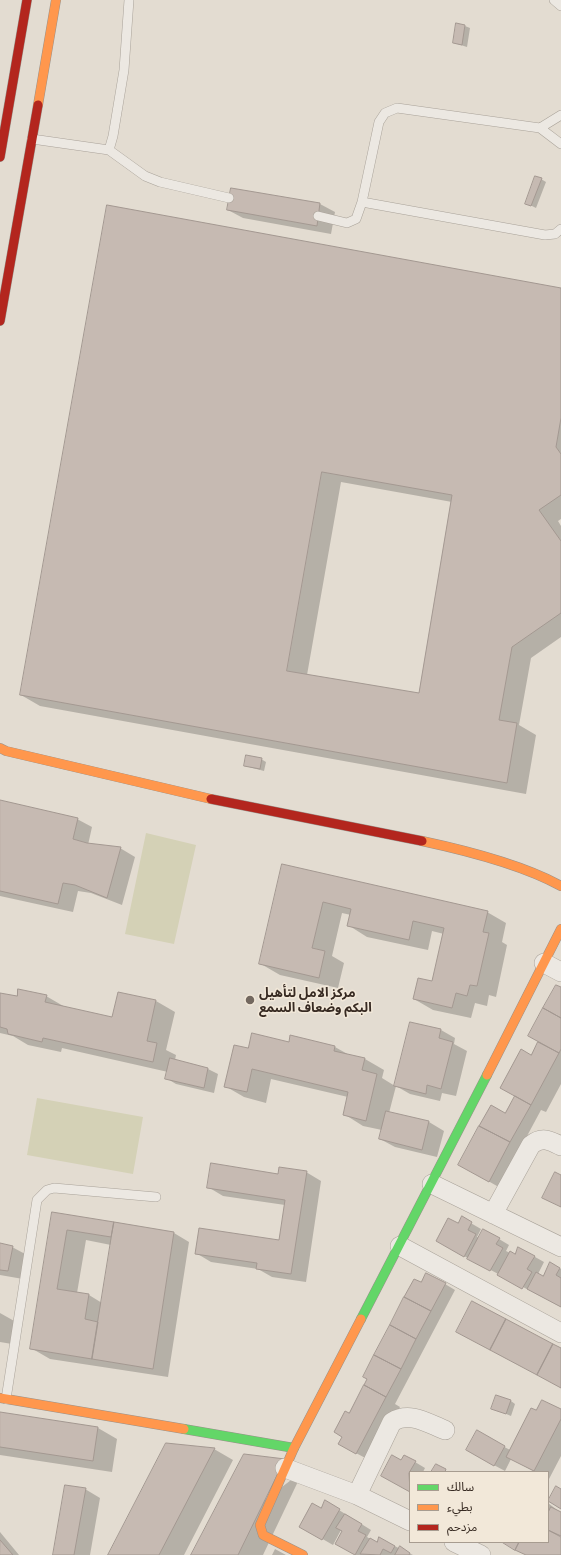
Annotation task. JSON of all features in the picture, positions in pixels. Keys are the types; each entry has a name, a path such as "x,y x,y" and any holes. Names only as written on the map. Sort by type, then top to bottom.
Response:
{"main road":[{"path":"0,157 27,0"},
{"path":"0,321 56,0"},
{"path":"2,750 220,801 436,844 515,866 547,878 561,886"},
{"path":"303,1555 263,1535 260,1525 263,1515 294,1448 432,1184 561,929"},
{"path":"3,1398 294,1448"}],"street":[{"path":"544,963 561,972"},
{"path":"493,1214 531,1145 541,1139 547,1139 561,1146"},
{"path":"432,1184 561,1247"},
{"path":"400,1246 561,1333"},
{"path":"357,1495 392,1422 400,1417 410,1416 445,1430"},
{"path":"285,1468 357,1495 409,1521"},
{"path":"456,1543 481,1555"}],"lane":[{"path":"109,150 113,136 124,70 129,0"},
{"path":"554,0 561,6"},
{"path":"318,216 347,223 356,219 362,202 379,122 385,113 398,108 540,128 561,144"},
{"path":"540,128 561,115"},
{"path":"32,139 109,150 145,176 160,182 229,198"},
{"path":"362,202 545,235 554,234 561,229"},
{"path":"3,1398 37,1200 47,1190 54,1188 156,1197"}],"shaded area":[{"path":"146,833 196,845 174,944 125,934"},
{"path":"37,1098 143,1117 133,1174 27,1155"}],"building":[{"path":"456,23 465,25 462,45 453,43"},
{"path":"535,176 542,178 531,206 525,204"},
{"path":"231,188 320,203 317,226 227,210"},
{"path":"107,205 561,288 561,418 556,447 561,454 561,495 539,510 561,541 561,613 512,647 499,720 517,723 507,783 20,695","holes":["322,472 452,495 419,693 287,671"]},
{"path":"246,755 262,758 260,769 244,766"},
{"path":"0,800 78,818 73,839 87,843 121,847 107,898 75,885 63,883 58,904 0,891"},
{"path":"282,864 488,911 483,932 489,933 477,986 470,985 467,996 456,993 452,1008 413,999 418,978 432,981 444,928 413,921 409,940 347,926 351,909 323,902 312,948 325,951 319,978 259,964"},
{"path":"556,985 561,987 561,1018 543,1008"},
{"path":"18,989 47,995 45,1002 112,1017 118,992 156,1000 147,1041 157,1043 153,1062 43,1038 42,1042 8,1034 7,1029 0,1027 0,993 17,996"},
{"path":"543,1008 561,1018 561,1049 559,1053 528,1036"},
{"path":"410,1022 441,1029 439,1038 453,1042 441,1089 427,1085 426,1094 394,1086"},
{"path":"252,1033 289,1042 290,1035 335,1046 334,1051 365,1058 362,1070 377,1074 366,1121 343,1115 348,1092 252,1069 247,1092 224,1087 234,1045 248,1048"},
{"path":"538,1042 559,1053 531,1105 500,1088 521,1049 531,1055"},
{"path":"170,1058 208,1068 204,1088 165,1079"},
{"path":"515,1096 531,1105 510,1142 479,1126 491,1105 505,1113"},
{"path":"386,1111 429,1121 422,1150 379,1139"},
{"path":"479,1126 510,1142 489,1182 458,1165"},
{"path":"211,1163 278,1174 279,1167 307,1171 291,1274 256,1269 257,1263 195,1254 199,1228 279,1240 285,1200 207,1188"},
{"path":"555,1172 561,1175 561,1207 542,1198"},
{"path":"52,1212 114,1222 111,1237 67,1230 57,1289 89,1294 85,1319 98,1322 92,1359 30,1349"},
{"path":"462,1216 472,1222 468,1230 476,1234 464,1257 436,1241 448,1218 458,1223"},
{"path":"114,1222 174,1232 153,1369 92,1359"},
{"path":"483,1229 500,1238 496,1244 503,1248 490,1271 467,1259"},
{"path":"0,1243 13,1246 8,1271 0,1270"},
{"path":"518,1247 535,1256 527,1269 532,1272 522,1289 497,1275 510,1251 515,1254"},
{"path":"550,1262 560,1268 556,1275 561,1278 561,1307 527,1289 536,1272 543,1276"},
{"path":"426,1273 446,1283 431,1311 404,1297 414,1279 421,1282"},
{"path":"404,1297 431,1311 416,1339 390,1325"},
{"path":"472,1301 506,1319 490,1350 456,1332"},
{"path":"506,1319 553,1344 537,1375 490,1350"},
{"path":"390,1325 416,1339 401,1369 374,1355"},
{"path":"553,1344 561,1348 561,1388 537,1375"},
{"path":"374,1355 401,1369 386,1397 364,1385 367,1379 363,1377"},
{"path":"364,1385 386,1397 356,1454 338,1444 342,1437 334,1432 345,1411 349,1413"},
{"path":"496,1395 511,1400 506,1414 491,1409"},
{"path":"542,1400 561,1409 561,1419 534,1471 506,1457 531,1408 536,1410"},
{"path":"0,1412 98,1427 93,1461 0,1447"},
{"path":"477,1430 505,1446 494,1466 466,1450"},
{"path":"166,1443 215,1448 159,1555 108,1555"},
{"path":"244,1454 285,1459 238,1555 191,1555"},
{"path":"392,1455 401,1460 404,1455 416,1461 409,1471 409,1491 381,1476"},
{"path":"436,1464 446,1469 445,1471 432,1471"},
{"path":"65,1485 86,1488 74,1555 53,1555"},
{"path":"556,1486 561,1489 561,1509 549,1502"},
{"path":"325,1500 340,1509 322,1540 299,1527 312,1503 321,1508"},
{"path":"551,1507 561,1512 561,1536 549,1530 549,1511"},
{"path":"345,1514 362,1524 358,1531 366,1535 355,1555 335,1544 342,1531 336,1528"},
{"path":"549,1531 561,1537 561,1555 526,1555 515,1550 518,1543 549,1543"},
{"path":"379,1537 395,1546 391,1553 383,1549 380,1555 360,1554 370,1538 377,1542"},
{"path":"0,1540 13,1555 0,1555"},
{"path":"504,1543 518,1543 515,1550"},
{"path":"400,1546 410,1553 409,1555 395,1555"}],"traffic: fast":[{"path":"361,1319 487,1075"},
{"path":"184,1429 294,1448"}],"traffic: slow":[{"path":"38,105 56,0"},
{"path":"0,748 6,751 211,799"},
{"path":"422,841 511,865 546,878 561,886"},
{"path":"487,1075 561,929"},
{"path":"303,1555 263,1535 260,1525 294,1448 361,1319"},
{"path":"0,1398 184,1429"}],"traffic: jam":[{"path":"0,157 27,0"},
{"path":"0,321 38,105"},
{"path":"211,799 422,841"}],"place":[{"name":"مركز الامل لتأهيل البكم وضعاف السمع","path":"250,1000"}]}
